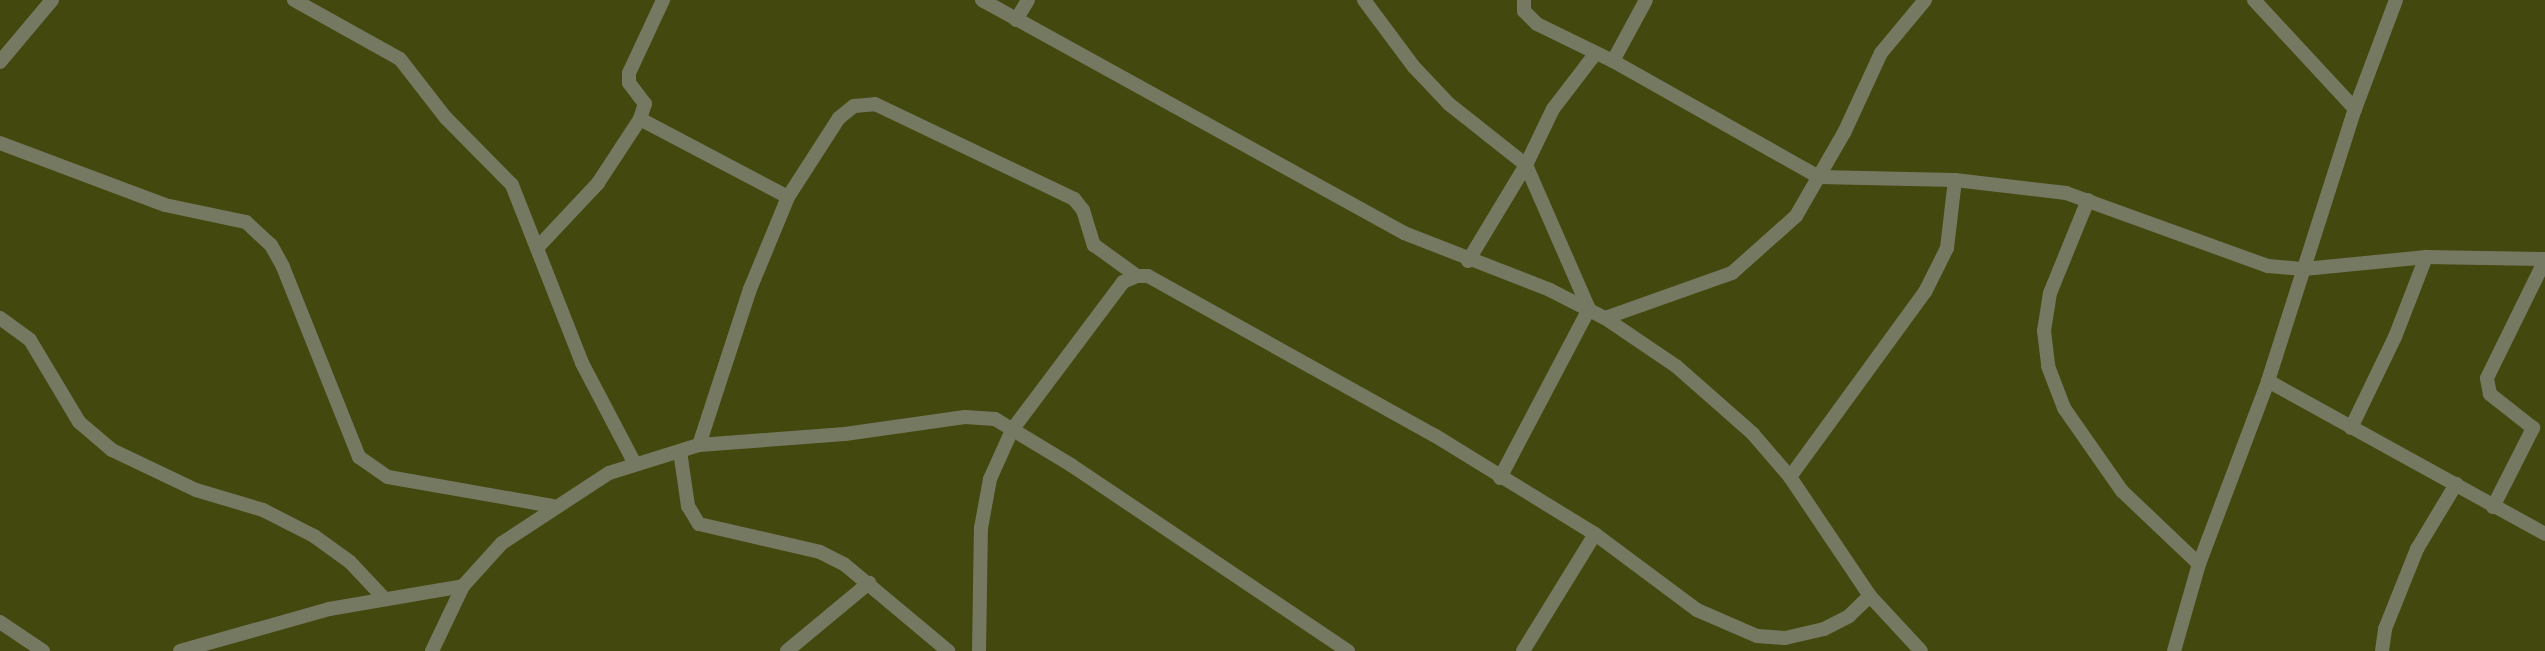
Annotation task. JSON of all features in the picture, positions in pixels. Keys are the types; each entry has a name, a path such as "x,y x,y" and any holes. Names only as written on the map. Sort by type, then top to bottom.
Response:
{"street":[{"path":"0,62 52,0"},
{"path":"294,0 400,59 446,118 491,158 512,185 582,363 634,462"},
{"path":"538,247 598,183 640,119 645,104 629,83 629,73 663,0"},
{"path":"982,0 1270,155 1404,233 1589,309 1676,366 1753,435 1790,477 1870,596 1921,651"},
{"path":"1016,20 1028,0"},
{"path":"1364,0 1449,104 1526,165 1589,309"},
{"path":"1524,0 1524,11 1537,24 1613,61 1819,177 1955,180 2088,200 2239,258 2304,269 2426,257 2545,259 2487,378 2490,394 2533,428 2493,507"},
{"path":"1613,61 1646,0"},
{"path":"1605,318 1732,273 1796,216 1819,177 1881,52 1925,0"},
{"path":"2254,0 2355,109"},
{"path":"2174,651 2199,564 2268,381 2355,109 2396,0"},
{"path":"1468,261 1526,165 1553,108 1595,54"},
{"path":"699,445 750,289 788,197 839,118 854,106 875,104 1074,199 1083,209 1094,245 1137,276"},
{"path":"640,119 788,197"},
{"path":"0,143 165,205 246,222 271,245 283,267 359,457 388,477 552,506"},
{"path":"1790,477 1925,292 1947,248 1955,180"},
{"path":"2088,200 2050,293 2044,331 2048,366 2064,408 2115,481 2199,564"},
{"path":"2351,428 2404,316 2426,257"},
{"path":"979,651 981,528 990,479 1012,430 1123,282 1137,276 1148,276 1382,405 1595,534 1697,610 1757,636 1785,638 1824,629 1849,616 1870,596"},
{"path":"1500,478 1589,309"},
{"path":"0,318 30,340 79,422 112,450 196,490 263,510 314,536 350,562 383,597"},
{"path":"2268,381 2545,534"},
{"path":"432,651 463,586 502,543 552,506 634,462 699,445 845,434 965,417 995,419 1348,651"},
{"path":"680,451 688,506 699,524 820,552 869,583 948,651"},
{"path":"2382,651 2385,629 2417,549 2456,484"},
{"path":"1523,651 1595,534"},
{"path":"787,651 869,583"},
{"path":"180,651 383,597 463,586"},
{"path":"0,622 43,651"}]}
